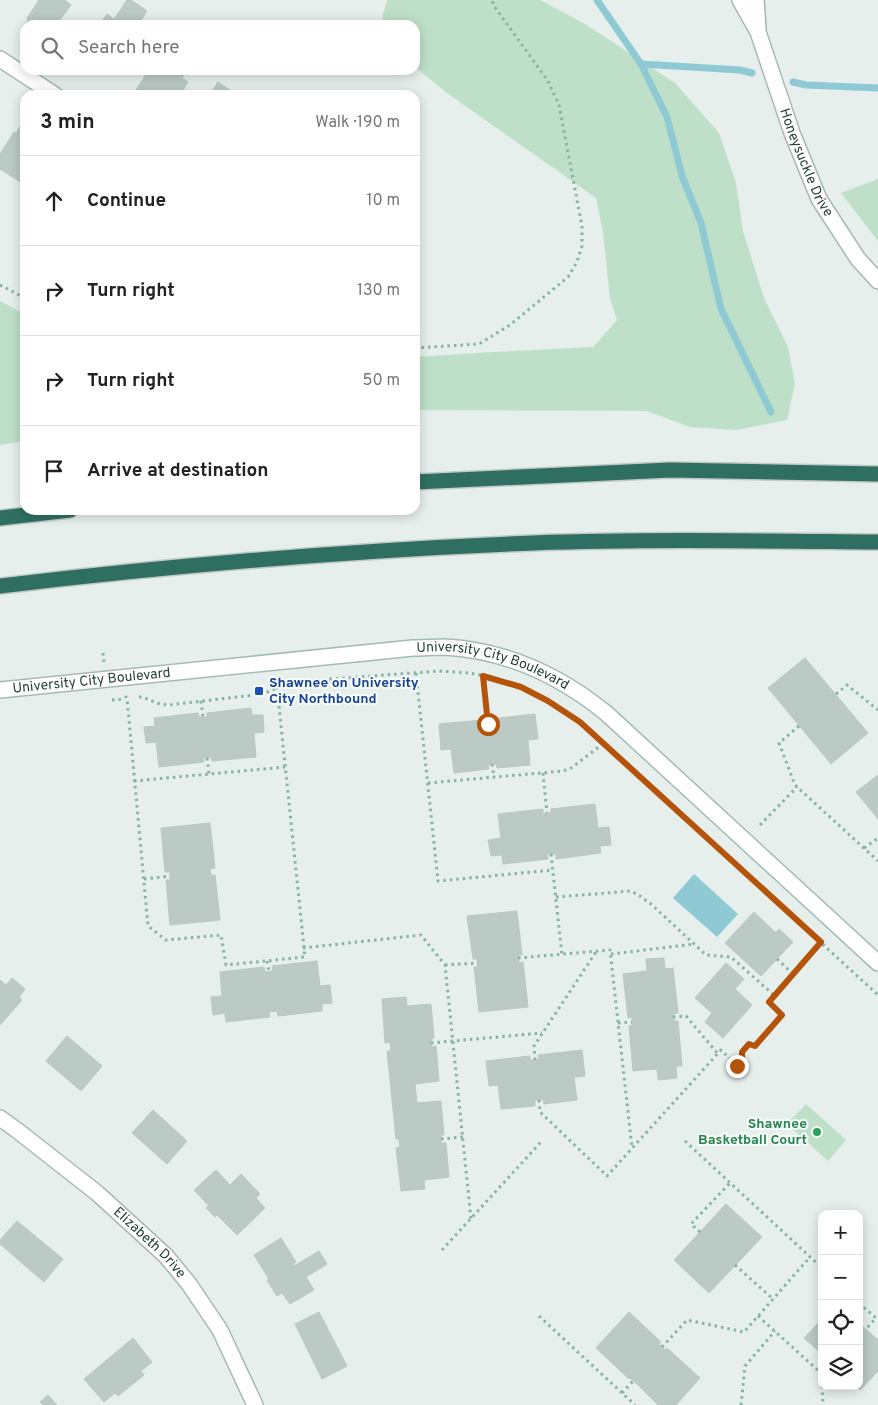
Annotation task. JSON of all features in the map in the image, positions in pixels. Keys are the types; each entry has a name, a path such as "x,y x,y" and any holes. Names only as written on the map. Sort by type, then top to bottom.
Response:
{"highway":[{"path":"420,482 670,470 878,474"},
{"path":"0,518 26,515"},
{"path":"0,586 243,562 453,547 635,541 878,542"}],"main road":[{"name":"Honeysuckle Drive","path":"740,0 758,32 792,133 819,199 858,259 878,282"},
{"name":"Honeysuckle Drive","path":"756,0 758,32"},
{"path":"0,59 20,72"},
{"path":"24,75 47,90"},
{"name":"University City Boulevard","path":"0,690 413,648 444,647 475,651 521,663 565,684 606,712 878,963"},
{"name":"Elizabeth Drive","path":"0,1118 18,1130 97,1193 166,1256 189,1284 220,1330 253,1404"}],"path":[{"path":"420,348 479,344 510,325 568,277 578,262 582,246 582,226 559,105 548,81 494,6 492,0"},
{"path":"0,285 20,295"},
{"path":"112,700 142,696 160,704 169,705 263,694 290,682 439,671 470,673 521,687 548,701 580,722 878,995"},
{"path":"416,673 438,881 553,870"},
{"path":"483,676 488,724"},
{"path":"836,694 847,685 878,710"},
{"path":"127,698 148,926 166,940 221,936 226,965 305,957 277,687"},
{"path":"201,701 203,717"},
{"path":"800,726 779,743 795,784 878,861"},
{"path":"428,783 563,771 571,768 604,744"},
{"path":"208,758 209,774"},
{"path":"492,764 494,777"},
{"path":"134,782 286,767"},
{"path":"543,773 547,813"},
{"path":"760,826 797,787"},
{"path":"864,848 878,838"},
{"path":"552,854 562,955"},
{"path":"144,879 170,876"},
{"path":"556,897 631,891 651,904 706,955 731,957 775,996"},
{"path":"304,948 421,935 446,965 471,1219"},
{"path":"539,1100 540,1112 608,1176 721,1050 737,1066 742,1059 742,1052 749,1044 755,1046 782,1015 769,1002 821,942"},
{"path":"611,954 695,944"},
{"path":"518,958 610,950 632,1148"},
{"path":"535,1060 534,1046 596,952"},
{"path":"777,959 793,975"},
{"path":"268,961 268,972"},
{"path":"446,965 478,963"},
{"path":"673,1017 686,1016 718,1054"},
{"path":"618,1023 632,1022"},
{"path":"431,1042 543,1033"},
{"path":"441,1138 462,1137"},
{"path":"685,1141 818,1264"},
{"path":"442,1250 541,1142"},
{"path":"700,1232 691,1224 730,1183"},
{"path":"662,1347 687,1320 744,1332 810,1257"},
{"path":"736,1264 773,1300"},
{"path":"863,1307 876,1318 866,1329"},
{"path":"539,1316 635,1405"},
{"path":"758,1316 818,1371"},
{"path":"741,1405 745,1366 775,1332"},
{"path":"622,1393 633,1381"},
{"path":"822,1390 823,1405"}],"green space":[{"path":"387,0 540,0 585,24 675,83 719,133 736,183 743,231 764,298 788,347 795,384 787,420 737,430 690,427 647,411 420,410 420,357 593,347 617,320 610,299 603,232 596,198 447,93 420,71 420,20 383,20 382,18"},
{"path":"878,179 878,241 841,193"},
{"path":"0,301 20,311 20,442 0,445"},
{"name":"Shawnee Basketball Court","path":"806,1104 846,1140 828,1161 787,1124"}],"water":[{"path":"694,874 738,914 717,937 673,898"}],"building":[{"path":"39,0 65,0 71,5 60,20 28,20 27,18"},
{"path":"127,0 131,0 147,11 141,20 103,20 107,14 114,19"},
{"path":"146,75 184,75 182,78 188,82 183,90 136,90"},
{"path":"218,82 230,90 213,90"},
{"path":"20,126 20,182 0,169 0,154 14,132 16,133"},
{"path":"805,658 868,733 831,764 768,688"},
{"path":"251,708 252,715 263,715 264,732 254,733 256,757 212,761 211,757 203,758 204,762 159,767 156,742 146,743 144,727 155,726 154,718 198,713 199,717 207,717 207,713"},
{"path":"535,714 538,739 528,740 530,765 497,768 496,764 492,764 488,765 489,769 454,773 451,749 441,750 439,724 483,720 484,724 491,723 491,719"},
{"path":"878,775 878,819 856,792"},
{"path":"595,804 598,828 609,827 611,845 600,846 601,853 556,859 556,854 547,854 548,859 503,864 502,855 491,856 488,840 501,838 498,814 543,809 543,814 551,813 551,809"},
{"path":"210,823 215,868 210,869 211,875 215,875 220,920 170,925 166,880 170,880 170,872 165,872 161,828"},
{"path":"517,911 522,955 518,955 519,963 523,962 528,1007 479,1012 474,967 478,967 477,959 473,959 467,916"},
{"path":"754,912 776,933 779,929 793,942 761,976 725,943"},
{"path":"664,958 665,969 673,968 678,1013 673,1014 674,1021 678,1021 682,1066 676,1066 677,1078 658,1080 657,1069 633,1071 629,1026 632,1026 632,1017 628,1018 623,974 647,971 646,959"},
{"path":"317,961 320,986 330,985 332,1003 322,1004 322,1011 278,1016 277,1011 269,1012 270,1017 226,1022 225,1013 213,1015 211,997 222,996 220,972 264,967 265,972 273,971 272,966"},
{"path":"726,963 744,979 735,989 752,1005 723,1038 705,1022 712,1013 695,998"},
{"path":"12,978 25,989 19,997 22,1000 0,1025 0,980 6,985"},
{"path":"406,997 407,1006 431,1004 434,1038 431,1039 431,1043 432,1047 436,1046 439,1081 415,1084 417,1103 441,1101 444,1135 441,1135 441,1143 446,1143 449,1177 424,1180 425,1189 401,1191 396,1148 400,1147 399,1139 396,1139 387,1051 391,1051 390,1042 385,1043 382,999"},
{"path":"67,1036 102,1066 81,1091 46,1061"},
{"path":"582,1050 585,1076 574,1077 577,1100 544,1104 543,1099 535,1100 535,1106 501,1109 498,1085 489,1086 486,1061 530,1056 530,1060 539,1060 538,1055"},
{"path":"153,1110 187,1141 167,1164 132,1133"},
{"path":"216,1170 230,1185 241,1174 260,1194 256,1198 265,1208 237,1235 217,1215 215,1217 206,1208 209,1206 194,1190"},
{"path":"726,1204 762,1237 709,1293 674,1260"},
{"path":"17,1221 63,1259 44,1282 0,1244 0,1240"},
{"path":"281,1238 296,1262 293,1264 294,1266 319,1251 327,1264 306,1277 314,1290 290,1304 282,1293 277,1296 254,1255"},
{"path":"319,1312 347,1366 322,1379 295,1324"},
{"path":"629,1312 661,1342 659,1344 665,1350 667,1348 700,1378 676,1405 658,1405 596,1348"},
{"path":"818,1323 818,1350 804,1338"},
{"path":"863,1327 878,1340 878,1371 863,1387"},
{"path":"133,1338 152,1362 141,1371 144,1375 118,1396 115,1393 104,1402 84,1379"},
{"path":"48,1395 57,1405 43,1405 40,1402"}],"waterway":[{"path":"597,0 641,64 667,117 682,176 701,223 721,309 771,412"},
{"path":"641,64 740,70 752,73"},
{"path":"793,82 806,85 878,88"}],"place":[{"name":"Shawnee on University City Northbound","path":"259,691"},
{"name":"Shawnee Basketball Court","path":"817,1132"}],"route":[{"path":"488,724 483,676 521,687 548,701 580,722 821,942 769,1002 782,1015 755,1046 749,1044 742,1052 742,1059 737,1066"}]}
